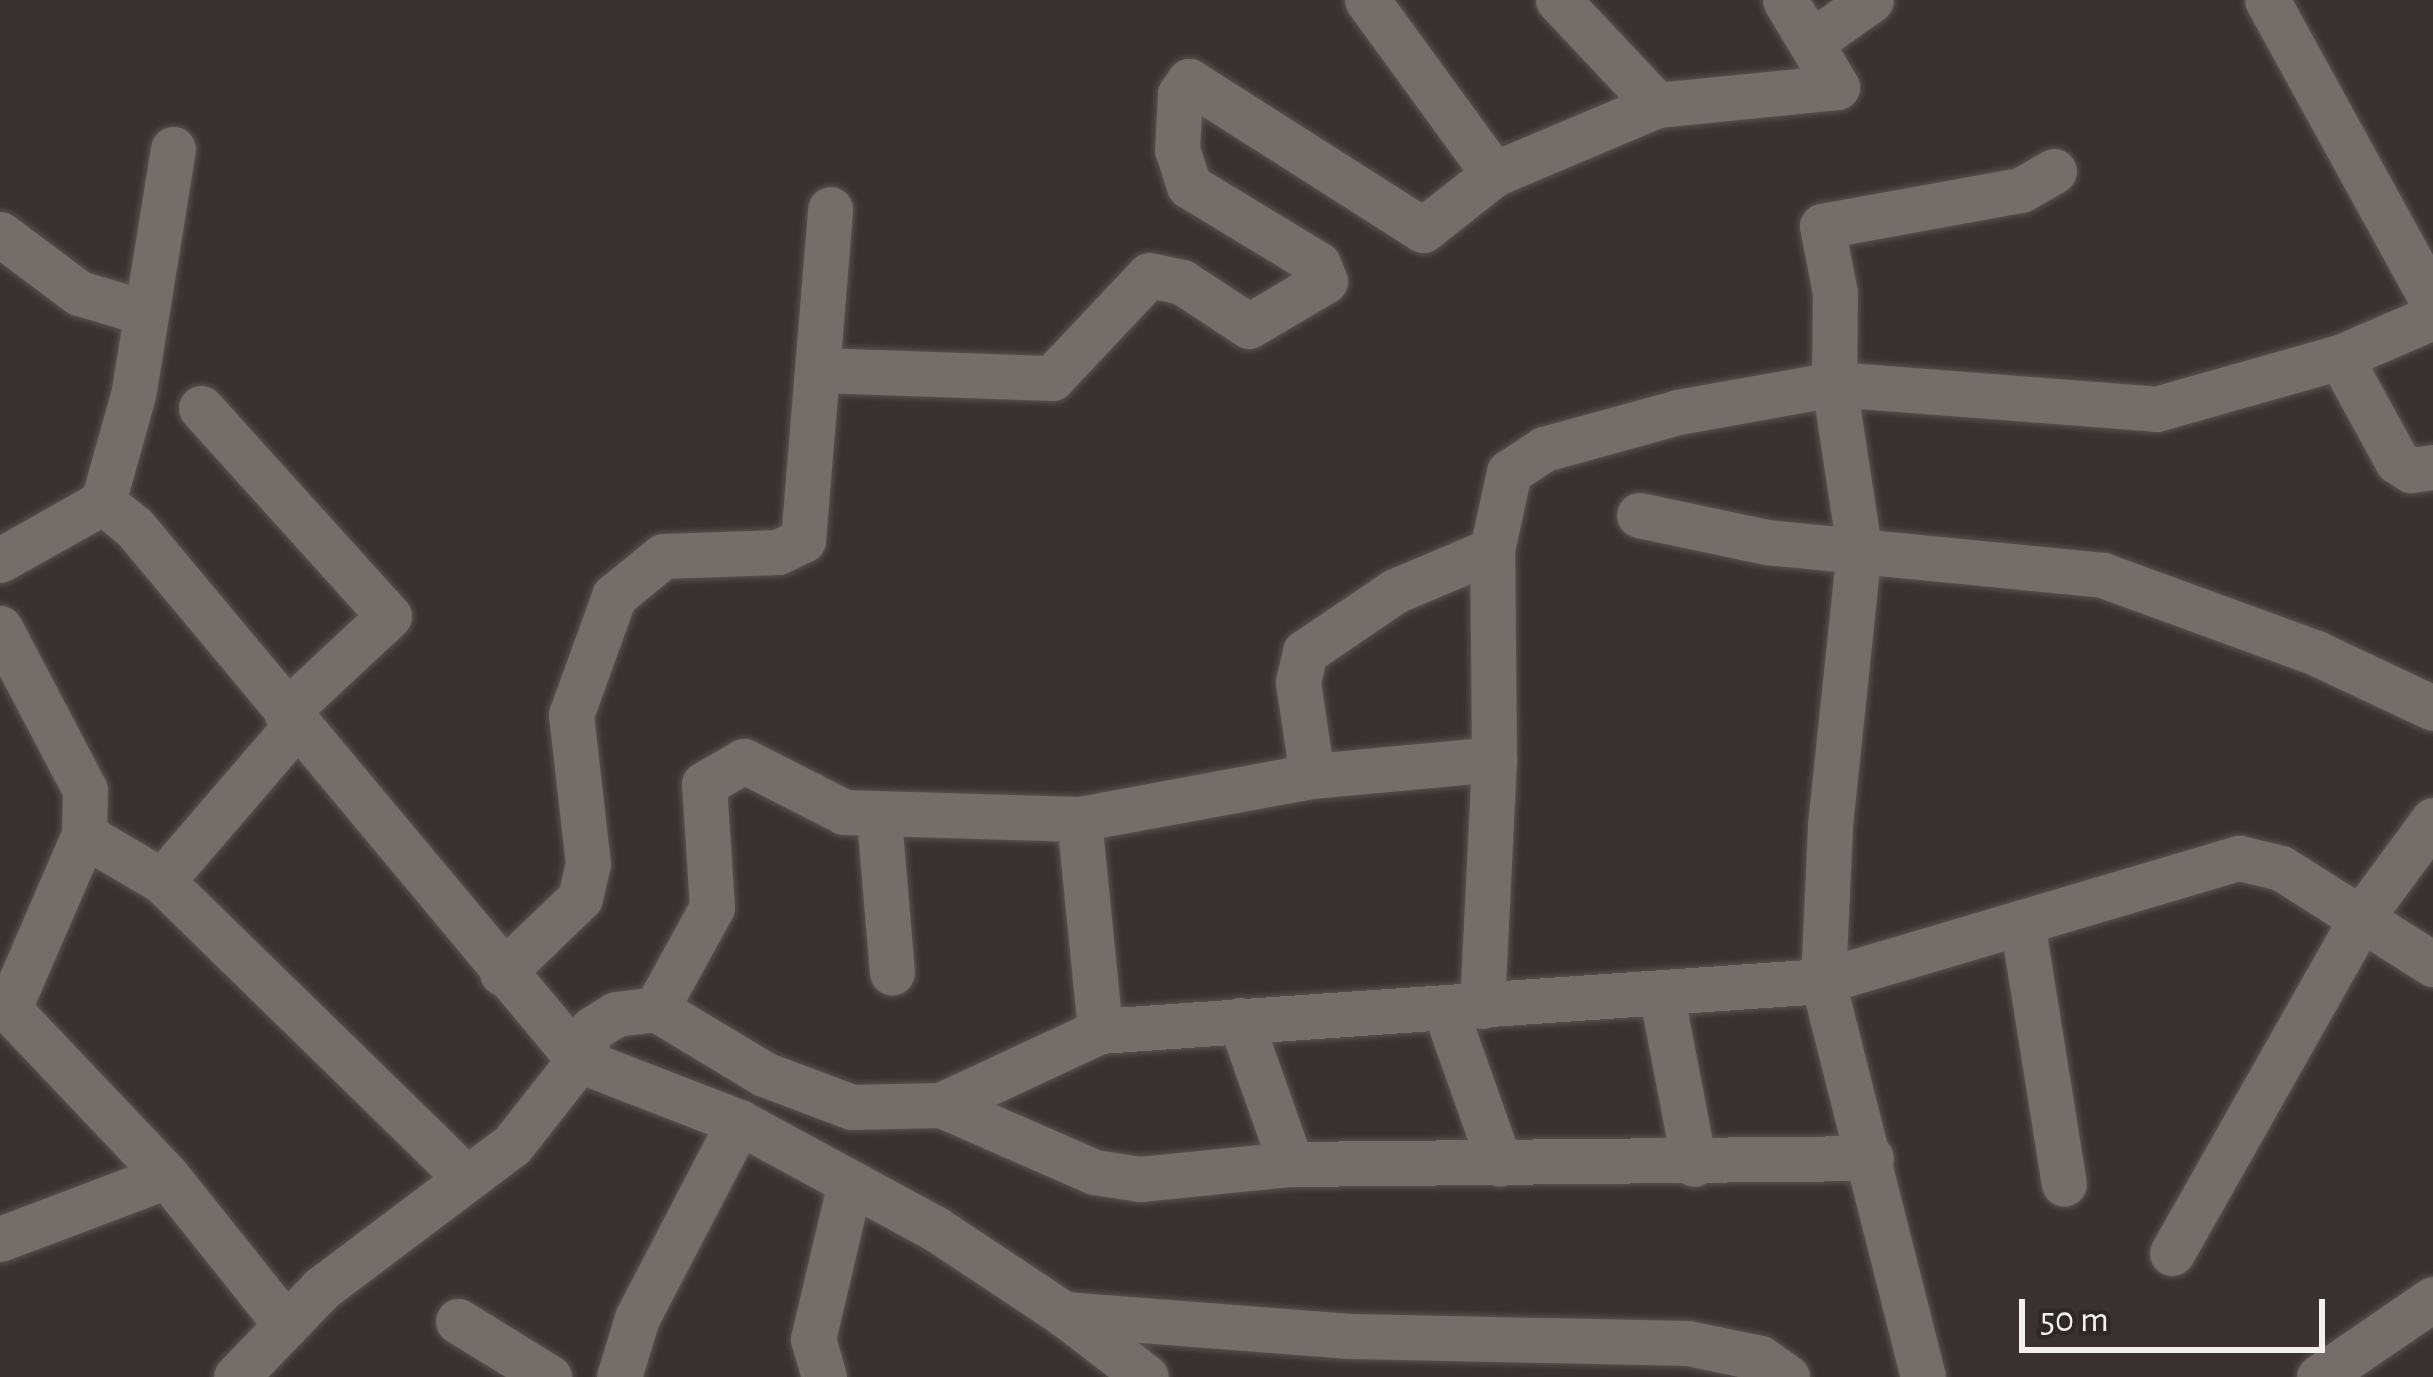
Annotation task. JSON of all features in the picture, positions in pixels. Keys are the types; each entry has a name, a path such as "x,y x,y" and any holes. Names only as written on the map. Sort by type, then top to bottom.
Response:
{"street":[{"path":"1367,0 1494,174"},
{"path":"1558,0 1657,105"},
{"path":"820,370 1052,378 1149,275 1182,282 1249,326 1325,281 1318,265 1190,186 1177,150 1180,94 1189,81 1423,230 1494,174 1657,105 1837,87 1785,0"},
{"path":"1813,41 1871,0"},
{"path":"2267,0 2433,302"},
{"path":"0,560 103,502 146,313 172,149"},
{"path":"1923,1377 1823,981 1830,825 1859,548 1834,384 1835,293 1822,226 2021,190 2054,172"},
{"path":"502,973 580,898 588,864 571,715 614,596 663,556 778,552 803,540 830,209"},
{"path":"0,234 79,293 146,313"},
{"path":"1500,1164 1463,1007 1494,759 1492,550 1509,472 1544,449 1678,412 1834,384 2156,409 2340,356 2433,317"},
{"path":"2340,356 2397,461 2411,470 2433,466"},
{"path":"162,881 292,718 389,616 201,408"},
{"path":"103,502 134,527 502,973 580,1060 739,1122 850,1182 1064,1314 1146,1377"},
{"path":"1639,515 1767,542 2103,575 2316,653 2433,708"},
{"path":"1312,776 1298,682 1305,652 1395,591 1492,550"},
{"path":"0,628 85,790 84,835 5,1004 167,1176 286,1325"},
{"path":"656,1009 712,907 704,784 724,767 763,765 844,812 879,818 1079,819 1312,776 1494,759"},
{"path":"879,818 892,972"},
{"path":"1079,819 1100,1030"},
{"path":"2172,1253 2363,915 2433,820"},
{"path":"84,835 162,881 466,1178"},
{"path":"236,1377 322,1288 536,1121 580,1060 592,1028 616,1014 656,1009 764,1074 852,1107 941,1105 1100,1030 1823,981 2239,858 2281,868 2363,915 2433,964"},
{"path":"2022,922 2064,1184"},
{"path":"1661,992 1694,1163"},
{"path":"1240,1020 1291,1164"},
{"path":"941,1105 1094,1172 1140,1179 1291,1164 1871,1158"},
{"path":"619,1377 637,1318 739,1122"},
{"path":"0,1239 167,1176"},
{"path":"824,1377 813,1339 850,1182"},
{"path":"2319,1377 2433,1299"},
{"path":"1064,1314 1353,1336 1688,1342 1760,1358 1787,1377"},
{"path":"458,1321 549,1377"}]}
